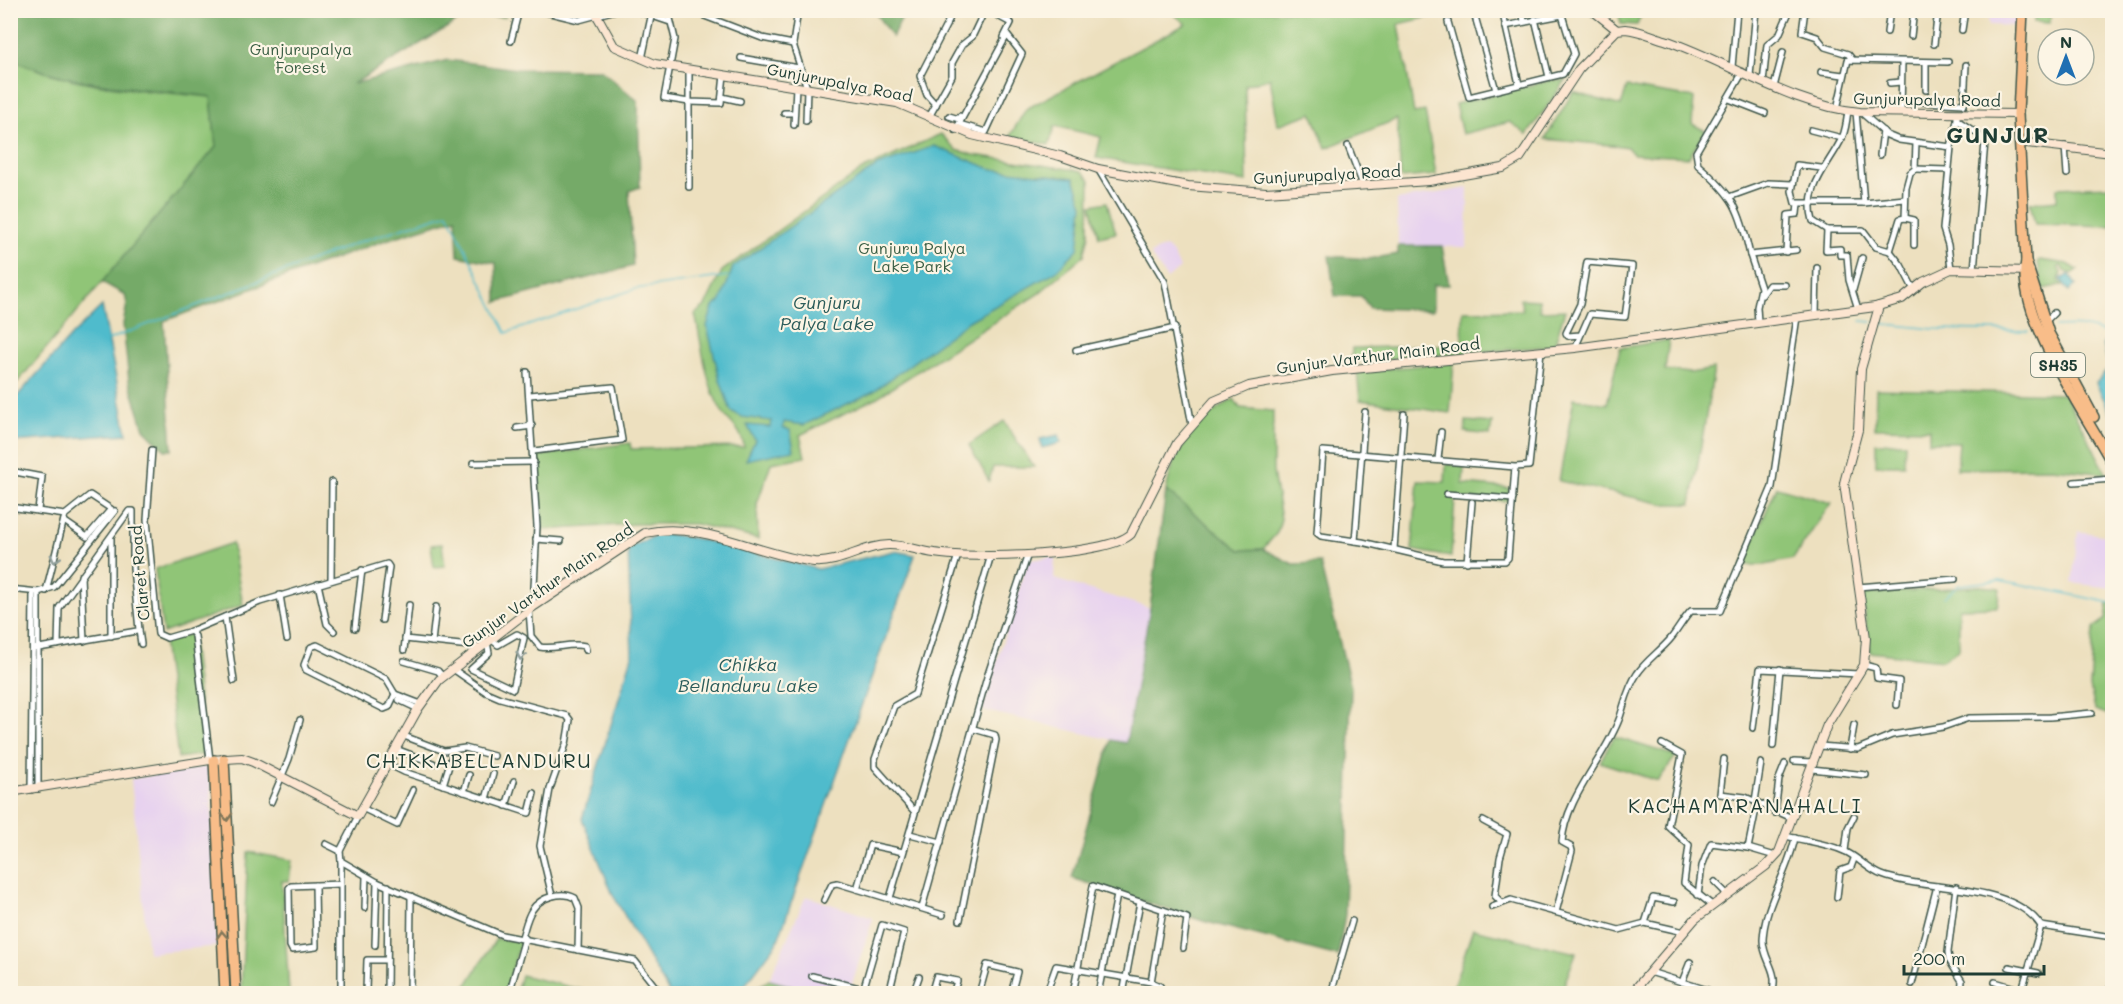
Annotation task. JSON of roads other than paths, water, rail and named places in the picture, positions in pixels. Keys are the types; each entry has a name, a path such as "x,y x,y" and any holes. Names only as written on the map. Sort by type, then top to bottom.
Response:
{"main road":[{"name":"SH35","path":"2023,10 2018,114 2028,271 2044,321 2112,451"},
{"name":"SH35","path":"2028,271 2030,302 2041,334 2112,463"},
{"path":"216,759 225,993"},
{"path":"216,759 236,993"}],"street":[{"path":"511,41 519,10"},
{"path":"538,10 579,20 595,13 616,10"},
{"path":"668,10 675,39 664,98 719,104 724,75"},
{"path":"689,10 762,38 793,44"},
{"path":"764,10 798,13 793,44 807,88 806,121"},
{"path":"936,105 927,95 920,76 954,10"},
{"path":"929,117 952,75 952,63 962,45 972,38 981,22 982,16 979,10"},
{"path":"1502,10 1519,84"},
{"path":"1522,10 1524,21"},
{"path":"1592,10 1617,30"},
{"path":"1732,67 1737,10"},
{"path":"1756,10 1746,74 1696,152 1698,165 1722,186 1743,219 1750,255 1760,284 1761,297"},
{"path":"1763,83 1767,45 1779,35 1790,10"},
{"path":"1806,10 1802,32 1817,37 1825,46 1848,54 1852,59"},
{"path":"1887,32 1890,10"},
{"path":"1911,36 1914,10"},
{"path":"1934,45 1938,10"},
{"path":"1962,30 1965,10"},
{"path":"634,11 670,22"},
{"name":"Gunjurupalya Road","path":"595,13 614,46 642,59 668,67 897,103 944,125 1060,156 1098,169 1224,191 1266,192 1430,181 1507,167 1520,158 1579,69 1617,30 1641,32 1732,67 1763,83 1838,109 1854,112 1960,116 2018,114"},
{"path":"1474,13 1496,90"},
{"path":"1448,22 1469,97 1563,74 1571,64 1574,54 1564,18 1558,14 1505,26"},
{"path":"642,59 651,16"},
{"path":"944,125 949,116 959,119 1011,24 998,16"},
{"path":"1534,19 1549,77"},
{"path":"1007,35 1022,54 986,132 957,127 1007,35"},
{"path":"1774,87 1784,52"},
{"path":"741,58 799,68"},
{"path":"1838,109 1843,75 1847,62 1852,59 1948,62"},
{"path":"1901,113 1902,62"},
{"path":"1926,63 1926,90"},
{"path":"1571,64 1579,69"},
{"path":"1951,269 1948,245 1943,230 1951,147 1964,104 1966,65"},
{"path":"689,69 689,187"},
{"path":"1821,72 1843,75"},
{"path":"1890,82 1901,82"},
{"path":"794,125 796,87"},
{"path":"722,97 740,100"},
{"path":"1729,99 1765,113"},
{"path":"1901,101 1964,104"},
{"path":"1854,112 1899,140 1951,147"},
{"path":"1854,112 1846,122 1842,138 1821,168 1812,204 1813,220 1827,230 1863,230 1876,247 1890,251 1901,264 1914,290"},
{"path":"1854,112 1864,203"},
{"path":"784,113 794,113"},
{"path":"1960,116 1985,142 1974,270"},
{"path":"1846,122 1855,123"},
{"path":"1811,130 1842,138"},
{"path":"1880,155 1883,131"},
{"path":"2019,142 2112,153"},
{"path":"1915,169 1916,143"},
{"path":"1348,146 1362,185"},
{"path":"2066,146 2067,174"},
{"path":"1821,168 1797,165 1792,184 1793,200 1798,204 1864,203 1905,199"},
{"path":"1098,169 1165,282 1192,425"},
{"path":"1905,218 1905,199 1910,172 1915,169 1948,170"},
{"path":"1729,197 1768,183 1792,184"},
{"path":"1786,252 1788,215 1797,214 1798,204"},
{"path":"1890,251 1900,219 1914,220 1914,245"},
{"path":"1827,230 1826,250 1840,249 1840,255 1847,255 1846,270 1858,309"},
{"path":"1750,255 1796,250"},
{"path":"1853,290 1862,258"},
{"path":"1576,336 1568,336 1566,333 1577,310 1587,262 1632,266 1625,317 1590,314 1577,310"},
{"path":"1816,315 1817,268"},
{"name":"Gunjur Varthur Main Road","path":"360,812 420,706 442,677 531,608 638,535 656,530 692,532 813,561 838,560 886,545 958,555 1028,554 1088,548 1125,540 1146,507 1171,452 1192,425 1214,401 1249,386 1332,371 1572,348 1879,306 1902,299 1937,273 1951,269 2028,271"},
{"path":"1758,322 1757,307 1769,285 1785,285"},
{"path":"1631,993 1684,932 1712,905 1777,854 1786,836 1827,725 1864,665 1866,638 1845,483 1858,430 1861,369 1879,306"},
{"path":"2044,321 2048,322 2054,313"},
{"path":"1572,348 1576,336 1590,314"},
{"path":"1556,912 1572,851 1571,847 1562,842 1565,826 1579,792 1620,718 1624,702 1637,674 1674,636 1681,622 1691,611 1720,611 1772,487 1797,318"},
{"path":"1076,350 1175,328"},
{"path":"1515,467 1508,558 1504,561 1443,561 1394,549 1321,536 1317,533 1323,450 1438,459 1526,468 1529,465 1541,351"},
{"path":"527,372 534,451 536,539 531,636 540,647 556,649 571,644 585,646 586,650"},
{"path":"530,395 613,387 622,440 534,451"},
{"path":"1355,542 1365,412"},
{"path":"1394,549 1404,414"},
{"path":"517,428 532,426"},
{"path":"1438,459 1441,432"},
{"name":"Claret Road","path":"152,450 147,520 158,635 167,638 191,631"},
{"path":"473,463 534,462"},
{"path":"10,471 42,477 38,510"},
{"path":"2074,482 2112,479"},
{"path":"331,580 332,482"},
{"path":"1447,494 1513,499"},
{"path":"10,507 38,510 65,518 88,537 111,509 90,495 65,518 46,591"},
{"path":"1467,562 1472,502"},
{"path":"10,588 36,592 54,587 115,511"},
{"path":"58,645 59,608 129,511 133,511 133,568 141,644"},
{"path":"111,537 111,636"},
{"path":"536,539 561,541"},
{"path":"922,908 987,677 1028,554"},
{"path":"914,811 875,767 875,759 894,706 915,694 958,555"},
{"path":"890,898 991,555"},
{"path":"216,759 196,643 191,631 280,595 362,570 388,565 382,620"},
{"path":"355,628 362,570"},
{"path":"81,576 84,641"},
{"path":"1858,587 1955,579"},
{"path":"318,584 327,624 334,631"},
{"path":"35,789 36,592"},
{"path":"280,595 287,639"},
{"path":"404,650 409,605"},
{"path":"432,642 436,607"},
{"path":"225,617 234,681"},
{"path":"36,649 139,630"},
{"path":"517,634 524,638 513,688 471,669 489,653 489,640 498,645 517,634"},
{"path":"405,639 478,647"},
{"path":"397,695 389,708 384,709 306,670 304,665 311,647 317,645 386,679 397,695 399,700 420,706"},
{"path":"404,661 438,671 442,677"},
{"path":"1864,665 1876,668 1877,678 1899,681 1897,705"},
{"path":"1753,728 1758,671 1764,668 1859,674"},
{"path":"453,669 486,692 567,716 570,720 566,744 550,789 540,846 552,896"},
{"path":"1773,746 1780,669"},
{"path":"1820,746 1865,748 1892,735 1938,728 1969,718 2050,717 2092,713"},
{"path":"271,802 282,777 300,720"},
{"path":"1850,749 1854,725"},
{"path":"960,920 996,740 995,735 974,729"},
{"path":"404,736 444,751 465,748 494,756"},
{"path":"1662,744 1682,755 1668,826 1689,845 1684,883 1712,905"},
{"path":"396,749 433,763"},
{"path":"443,785 452,756"},
{"path":"10,792 216,759 253,762 360,812 397,825 413,790"},
{"path":"1724,759 1720,794 1745,797 1775,813 1792,818"},
{"path":"1794,761 1866,775"},
{"path":"1748,848 1761,763"},
{"path":"388,764 529,813 534,793"},
{"path":"1775,813 1779,779 1785,764"},
{"path":"486,799 493,774"},
{"path":"464,792 470,775"},
{"path":"507,806 514,781"},
{"path":"341,993 340,851 360,812"},
{"path":"1845,851 1848,828 1854,816"},
{"path":"1483,821 1507,834 1500,858 1496,896 1502,903"},
{"path":"910,834 941,842"},
{"path":"1786,836 1845,851 1880,874 1937,886 1977,891 2017,906 2036,918 2041,926 2022,990 1995,982"},
{"path":"1772,993 1776,983 1772,965 1763,944 1764,927 1791,855 1794,838"},
{"path":"1698,895 1702,866 1709,845 1714,843 1791,855"},
{"path":"326,844 340,851"},
{"path":"857,889 870,845 903,852"},
{"path":"1837,897 1840,871 1851,867 1854,859"},
{"path":"340,861 377,882 502,935 524,937 635,961 661,993"},
{"path":"365,908 366,876"},
{"path":"375,945 377,882"},
{"path":"1715,882 1727,894"},
{"path":"315,885 316,947 292,950 288,890 291,886 315,885 341,884"},
{"path":"824,900 832,884 890,898 943,915"},
{"path":"387,993 388,886"},
{"path":"1073,993 1093,886 1187,918 1183,948"},
{"path":"1912,984 1937,886"},
{"path":"1956,887 1948,952 1949,960 1962,981 1960,993"},
{"path":"509,993 532,910 552,896 569,895 576,898 579,918 578,950"},
{"path":"1098,993 1117,895"},
{"path":"410,993 411,896"},
{"path":"1645,923 1653,898 1674,902"},
{"path":"1492,907 1511,900 1619,930 1645,923 1684,932"},
{"path":"1123,993 1140,902"},
{"path":"1151,982 1163,910"},
{"path":"1331,993 1352,921"},
{"path":"813,976 863,991 882,925 904,932 889,993"},
{"path":"2041,926 2112,937"},
{"path":"366,990 367,960 387,960"},
{"path":"1682,982 1689,962"},
{"path":"979,993 987,965 1017,972 1011,993"},
{"path":"1046,993 1056,966 1151,982 1160,986 1162,993"},
{"path":"2009,967 2038,973"},
{"path":"1650,972 1720,993"},
{"path":"931,993 936,976 941,976 957,981 953,993"},
{"path":"913,993 919,977"},
{"path":"2110,993 2112,981"}],"water":[{"name":"Gunjuru Palya Lake","path":"934,146 991,169 1074,178 1083,205 1078,249 1055,272 969,321 874,391 804,425 784,422 783,428 790,430 794,450 746,460 755,440 747,425 770,427 772,421 742,417 731,411 720,380 707,326 713,307 721,301 733,267 877,166"},
{"path":"2069,274 2076,285 2069,291 2061,279"},
{"path":"102,306 127,434 11,442 11,403 72,335"},
{"path":"2112,335 2112,416 2096,383 2109,368 2103,344"},
{"path":"1059,435 1061,443 1042,448 1040,439"},
{"name":"Chikka Bellanduru Lake","path":"661,533 698,539 818,569 894,551 915,555 777,943 739,993 669,993 613,895 582,819 632,656 628,548"}],"waterway":[{"path":"108,340 359,242 448,213 506,333 635,289 728,276"},
{"path":"1861,321 1872,322"},
{"path":"1876,323 1934,329 2028,331"},
{"path":"2055,327 2092,328 2112,338"},
{"path":"1944,597 1959,585 2000,580 2112,603"}],"district":[{"name":"GUNJUR","path":"1998,134"},
{"name":"CHIKKABELLANDURU","path":"479,760"},
{"name":"KACHAMARANAHALLI","path":"1745,805"}],"park label":[{"name":"Gunjurupalya Forest","path":"301,57"},
{"name":"Gunjuru Palya Lake Park","path":"912,256"}]}
